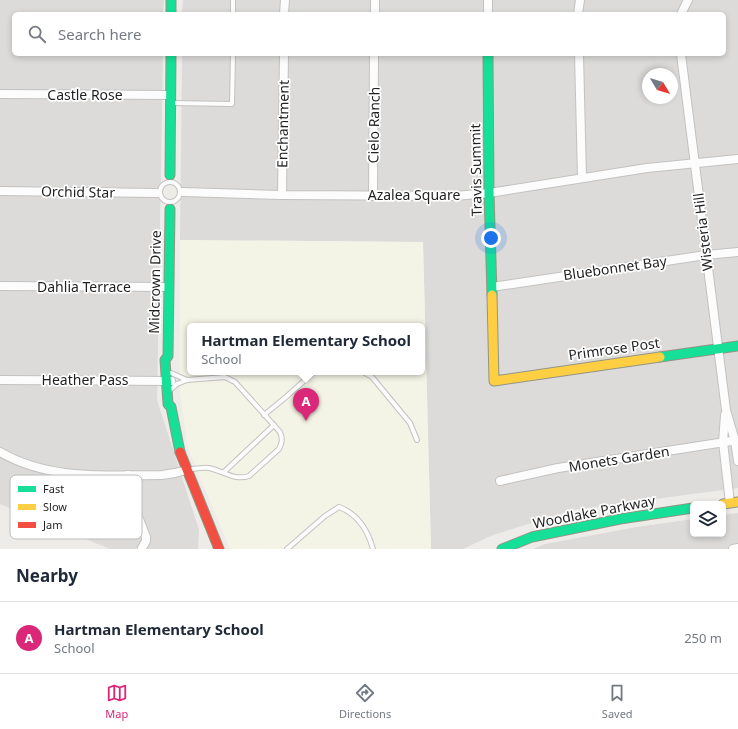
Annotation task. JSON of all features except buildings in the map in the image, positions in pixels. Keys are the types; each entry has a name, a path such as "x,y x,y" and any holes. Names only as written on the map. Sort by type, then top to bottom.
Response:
{"street":[{"path":"171,0 171,12"},
{"path":"284,0 284,12"},
{"path":"375,0 375,12"},
{"path":"488,0 488,12"},
{"path":"578,12 580,0"},
{"path":"682,12 688,0"},
{"path":"170,180 171,56"},
{"name":"Enchantment","path":"282,195 284,56"},
{"name":"Cielo Ranch","path":"373,196 374,56"},
{"name":"Travis Summit","path":"488,56 489,193 494,381"},
{"path":"579,56 582,178"},
{"name":"Wisteria Hill","path":"681,56 726,410 723,442 730,503"},
{"name":"Castle Rose","path":"0,94 171,99"},
{"name":"Azalea Square","path":"180,192 282,195 455,196 489,193 582,178 695,163 738,159"},
{"name":"Orchid Star","path":"0,191 159,193"},
{"name":"Midcrown Drive","path":"170,204 168,356 165,360 169,383 168,404 171,406 179,450 186,470 219,549"},
{"name":"Bluebonnet Bay","path":"492,287 706,255 738,252"},
{"name":"Dahlia Terrace","path":"0,286 169,287"},
{"name":"Primrose Post","path":"494,381 738,346"},
{"name":"Heather Pass","path":"0,380 169,383"},
{"name":"Wisteria Hill","path":"726,410 737,440 738,461"},
{"name":"Monets Garden","path":"500,481 558,468 737,440"},
{"path":"0,452 20,462 52,472 75,474 162,475 174,474 186,470"},
{"name":"Woodlake Parkway","path":"502,549 532,537 620,519 690,508"},
{"path":"142,527 146,537 146,541 142,548"},
{"path":"732,549 738,548"}],"lane":[{"path":"233,0 233,12"},
{"path":"171,99 232,104 233,56"},
{"path":"170,180 180,192 170,204 159,193 162,187 170,180"},
{"path":"264,414 286,398 311,375"},
{"path":"368,375 372,377 410,423 418,440"},
{"path":"169,383 225,377 235,382 274,425 283,438 279,449 248,476 238,479 224,472 207,468 186,470"},
{"path":"169,383 187,380"},
{"path":"224,472 274,425"},
{"path":"287,549 294,545 325,516 339,507 347,510 355,516 370,538 372,549"}],"shaded area":[{"path":"0,0 164,0 163,12 12,12 12,56 163,56 157,400 199,530 198,549 110,549 86,539 142,539 142,475 10,475 10,508 0,504"},
{"path":"183,0 738,0 738,488 573,510 493,535 463,549 431,549 423,242 180,240 182,56 726,56 726,12 182,12"},
{"path":"180,240 423,242 431,549 230,549 188,448 180,393"},
{"path":"738,513 738,549 533,549 545,544 637,527 690,519 690,537 726,537 726,515"}],"traffic: fast":[{"path":"171,0 171,12"},
{"path":"170,175 171,56"},
{"path":"488,56 489,193 492,295"},
{"path":"170,209 168,356 165,360 168,404 171,407 180,452"},
{"path":"660,357 738,346"},
{"path":"502,549 532,537 620,519 690,508"}],"traffic: slow":[{"path":"492,295 494,381 660,357"},
{"path":"726,504 738,502"}],"traffic: jam":[{"path":"180,452 219,549"}],"place":[{"name":"Hartman Elementary School","path":"306,421"}]}
